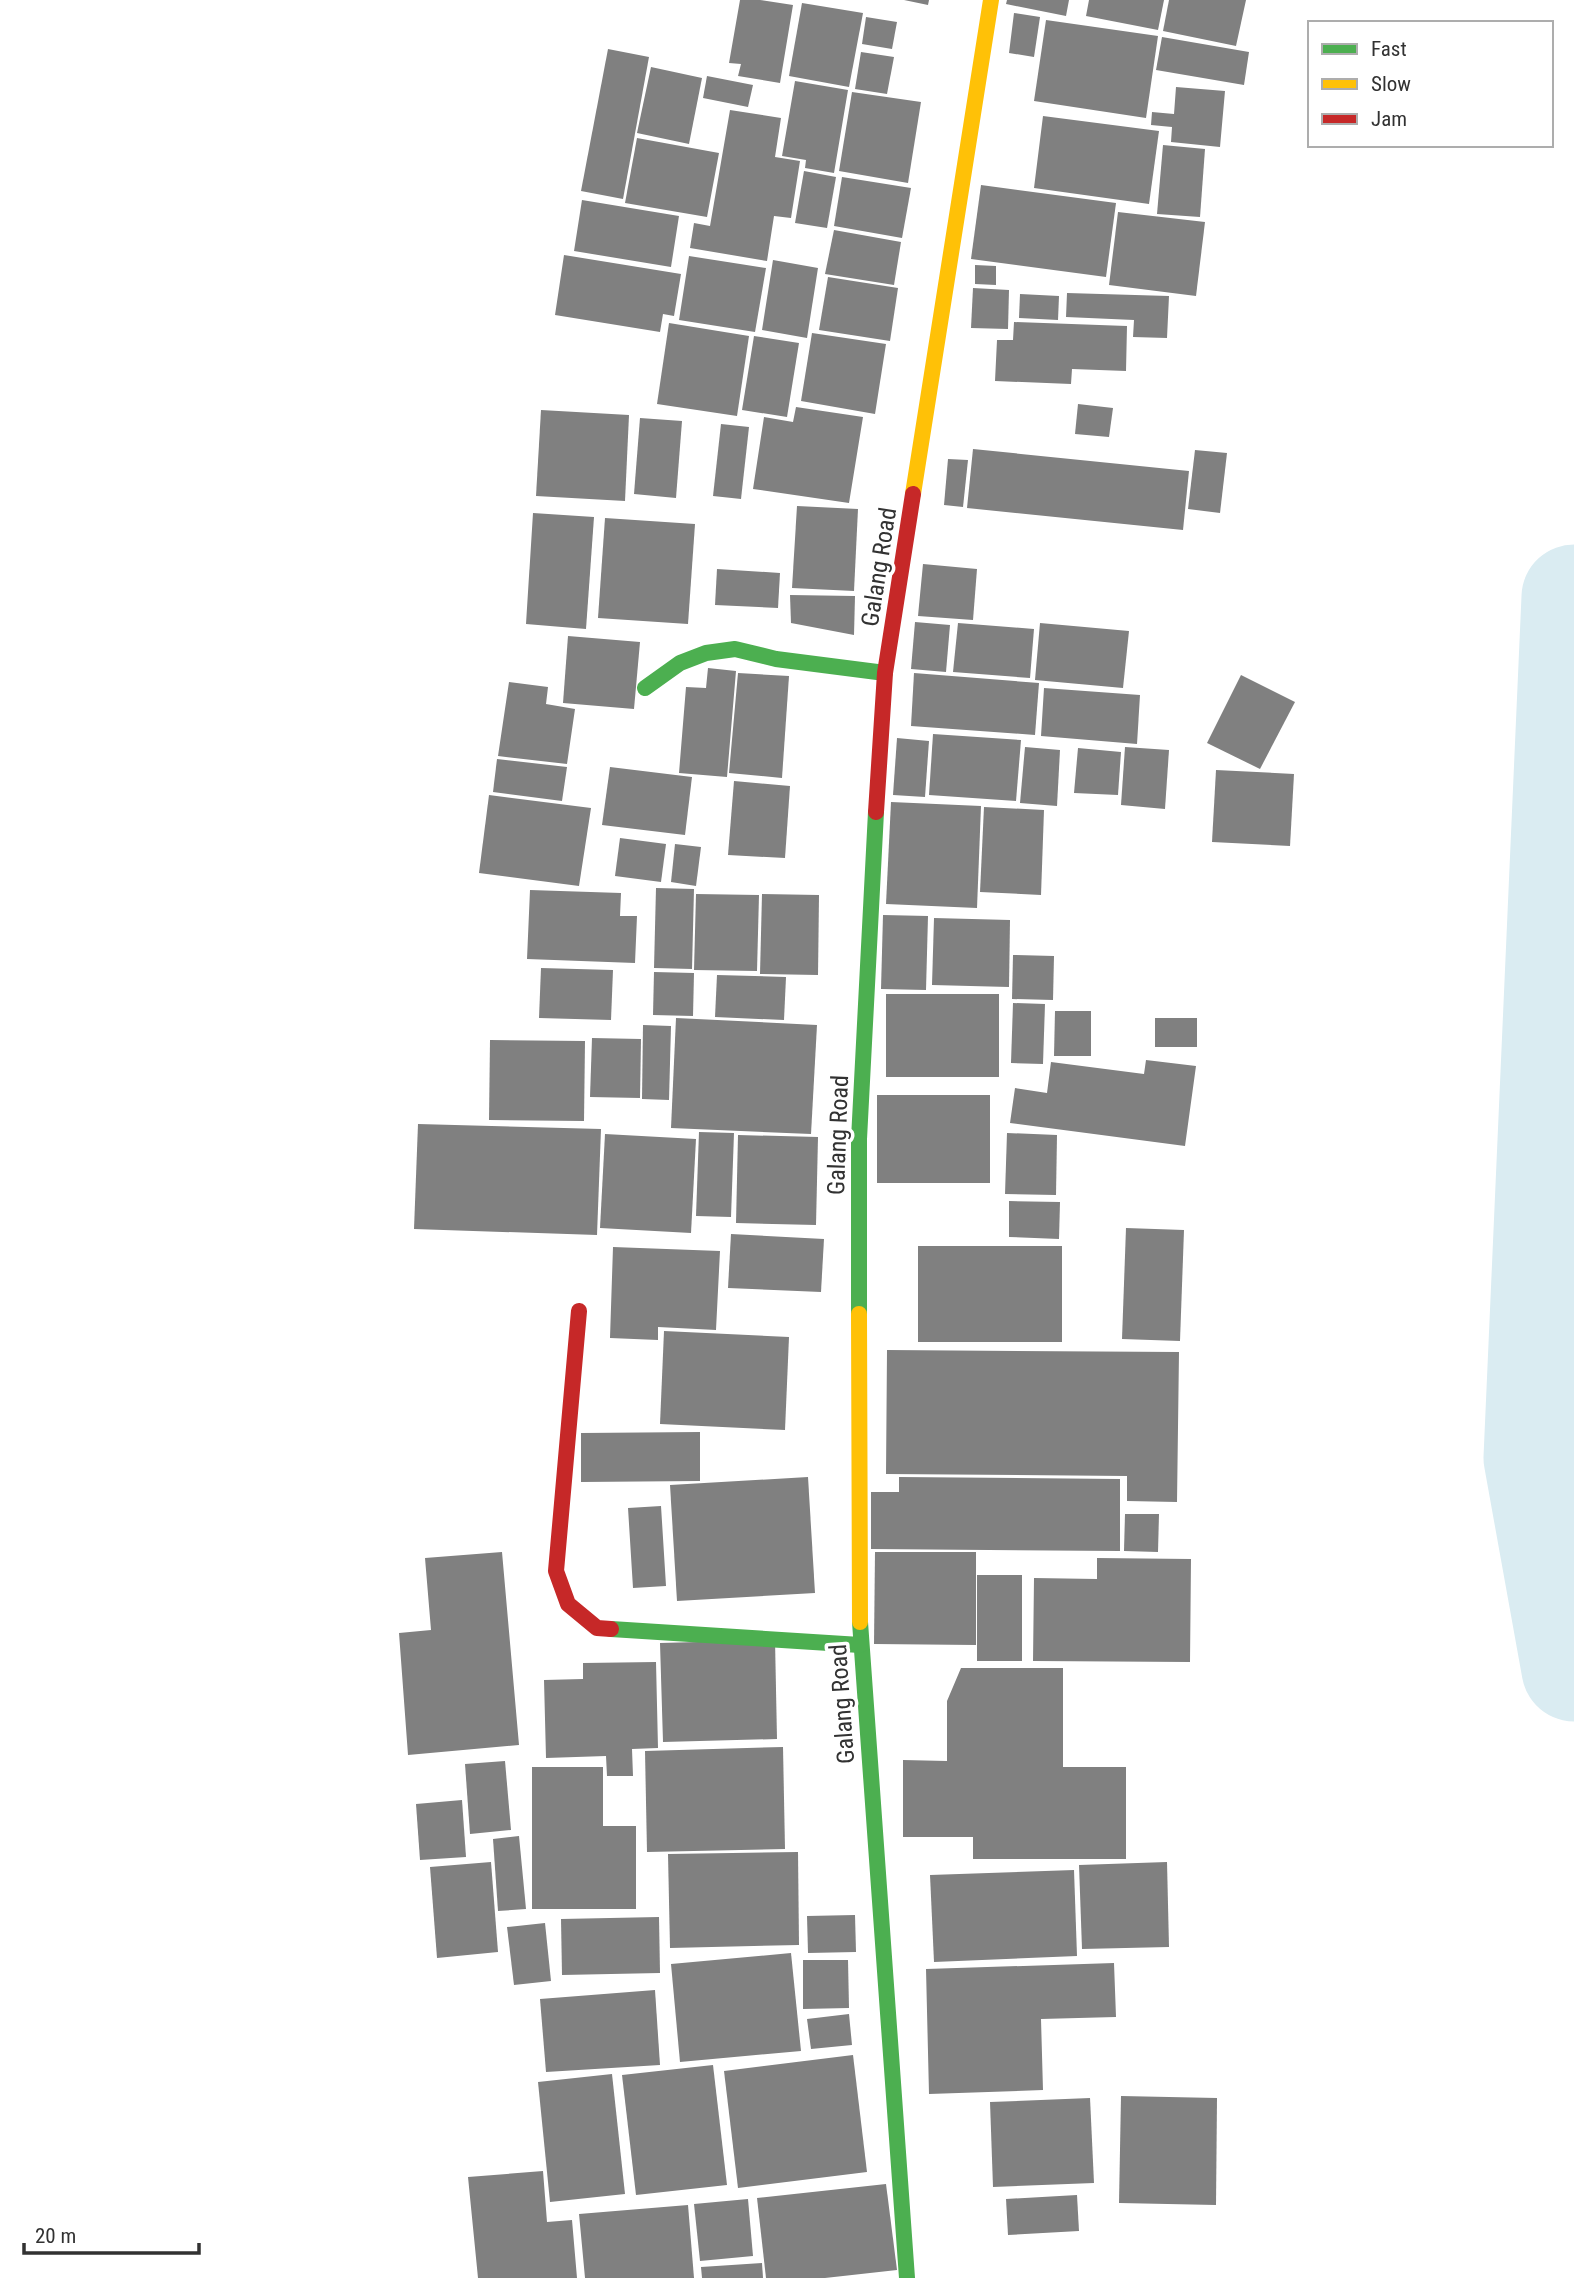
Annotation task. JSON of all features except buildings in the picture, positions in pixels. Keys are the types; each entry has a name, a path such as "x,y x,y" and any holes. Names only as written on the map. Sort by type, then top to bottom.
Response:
{"street":[{"name":"Galang Road","path":"906,2278 860,1645 859,1139 885,673 991,0"},
{"path":"645,688 680,663 706,653 735,649 776,659 885,673"},
{"path":"579,1311 556,1571 568,1604 597,1628 860,1645"}],"waterway":[{"path":"1574,597 1536,1458 1574,1669"}],"traffic: fast":[{"path":"645,688 680,663 706,653 735,649 776,659 885,673"},
{"path":"859,1314 859,1139 876,812"},
{"path":"860,1622 907,2278"},
{"path":"611,1629 860,1645"}],"traffic: slow":[{"path":"913,494 991,0"},
{"path":"859,1314 860,1622"}],"traffic: jam":[{"path":"876,812 885,673 913,494"},
{"path":"579,1311 556,1571 568,1604 597,1628 611,1629"}]}
